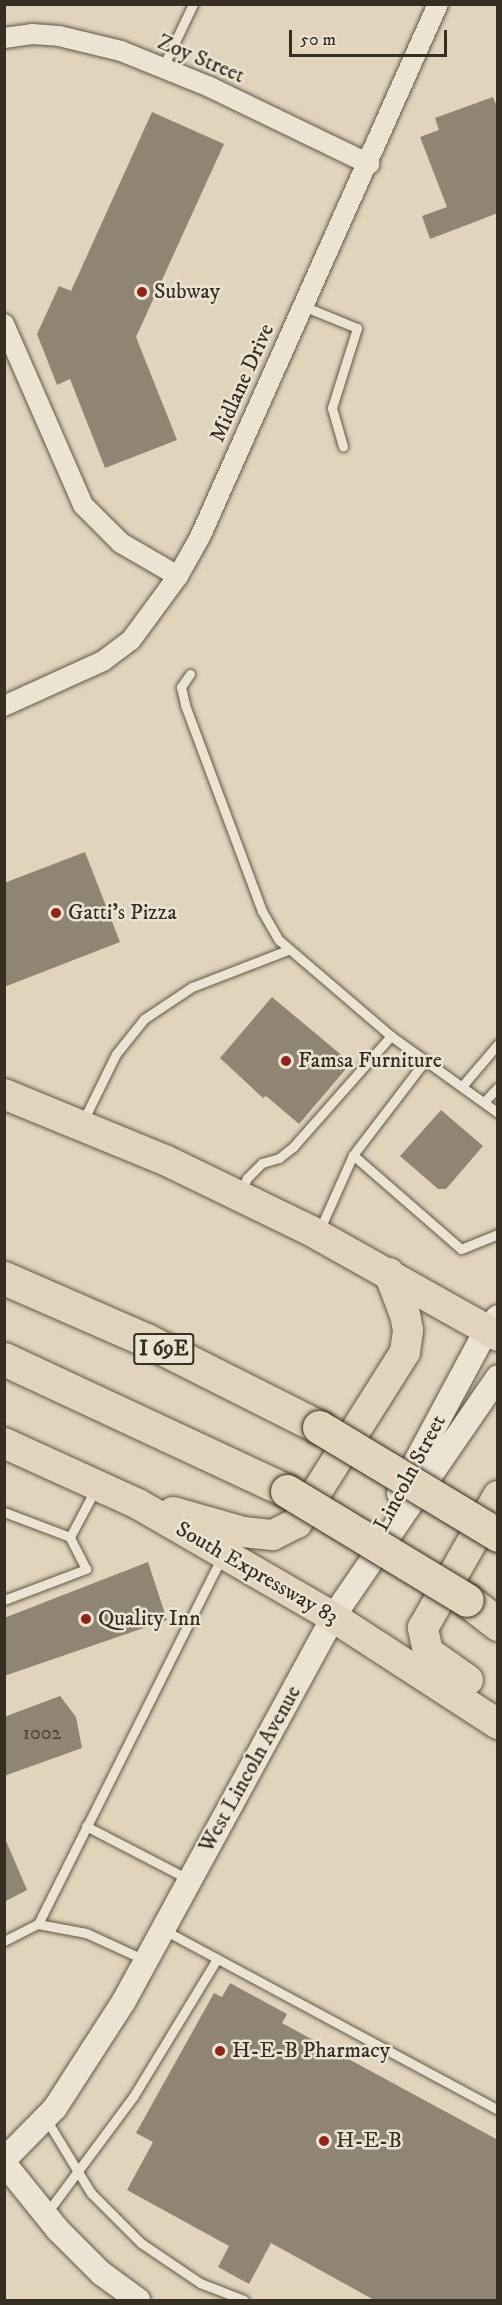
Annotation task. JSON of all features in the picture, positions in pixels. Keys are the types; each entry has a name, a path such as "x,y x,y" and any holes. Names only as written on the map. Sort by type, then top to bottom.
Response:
{"highway":[{"name":"I 69E","path":"4,1278 146,1340 320,1427 498,1535"},
{"path":"4,1359 287,1491 467,1600 498,1624"}],"main road":[{"path":"4,1094 239,1196 317,1234 494,1327"},
{"path":"138,1504 243,1533 273,1536 297,1523 405,1352 408,1330 405,1315 389,1273"},
{"name":"South Expressway 83","path":"4,1443 138,1504 333,1617 498,1724"},
{"path":"498,1496 423,1628 428,1652 498,1702"}],"street":[{"name":"Midlane Drive","path":"4,706 103,661 131,640 178,576 200,537 369,164 438,4"},
{"name":"Zoy Street","path":"4,38 32,34 59,36 121,51 163,67 369,164"},
{"path":"4,324 83,505 100,526 121,543 178,576"},
{"name":"Lincoln Street","path":"333,1617 494,1327"},
{"name":"West Lincoln Avenue","path":"4,2161 46,2119 146,1960 333,1617 498,1377"},
{"path":"4,2161 46,2214 101,2274 138,2301"}],"lane":[{"path":"163,67 193,4"},
{"path":"303,306 357,328 332,408 343,446"},
{"path":"190,674 182,687 185,705 262,911 288,950 424,1062 463,1085 498,1113"},
{"path":"81,1126 116,1054 144,1019 192,987 288,950"},
{"path":"239,1196 247,1178 261,1163 279,1158 293,1147 391,1036"},
{"path":"463,1085 498,1044"},
{"path":"317,1234 352,1155 424,1062"},
{"path":"484,1102 497,1089"},
{"path":"352,1155 461,1249 498,1234"},
{"path":"70,1537 98,1485"},
{"path":"4,1512 70,1537 86,1569 4,1600"},
{"path":"38,1924 223,1553"},
{"path":"86,1826 190,1880"},
{"path":"4,1941 38,1924 86,1933 146,1960"},
{"path":"163,1929 498,2110"},
{"path":"46,2214 133,2097 217,1959"},
{"path":"46,2119 91,2193 141,2243 221,2297 244,2301"}],"building":[{"path":"493,97 498,109 498,213 430,239 422,216 447,207 420,137 439,130 435,118"},
{"path":"152,112 224,144 136,337 177,440 105,468 70,379 57,385 37,334 59,286 71,291"},
{"name":"Gatti's Pizza","path":"85,852 120,942 4,987 4,883"},
{"name":"Famsa Furniture","path":"272,997 351,1063 299,1124 266,1096 263,1098 220,1058"},
{"path":"441,1110 483,1146 446,1189 438,1189 400,1156"},
{"name":"Quality Inn","path":"148,1562 167,1620 4,1676 4,1618"},
{"path":"60,1696 76,1717 82,1748 4,1776 4,1717"},
{"path":"4,1836 27,1890 4,1902"},
{"name":"H-E-B","path":"230,1983 287,2014 282,2023 498,2140 498,2301 376,2301 271,2243 249,2284 218,2267 229,2246 127,2190 153,2142 136,2133 214,1993 222,1997"}],"place":[{"name":"Subway","path":"142,292"},
{"name":"Gatti's Pizza","path":"56,913"},
{"name":"Famsa Furniture","path":"286,1061"},
{"name":"Quality Inn","path":"86,1619"},
{"name":"H-E-B Pharmacy","path":"220,2051"},
{"name":"H-E-B","path":"324,2141"}]}
